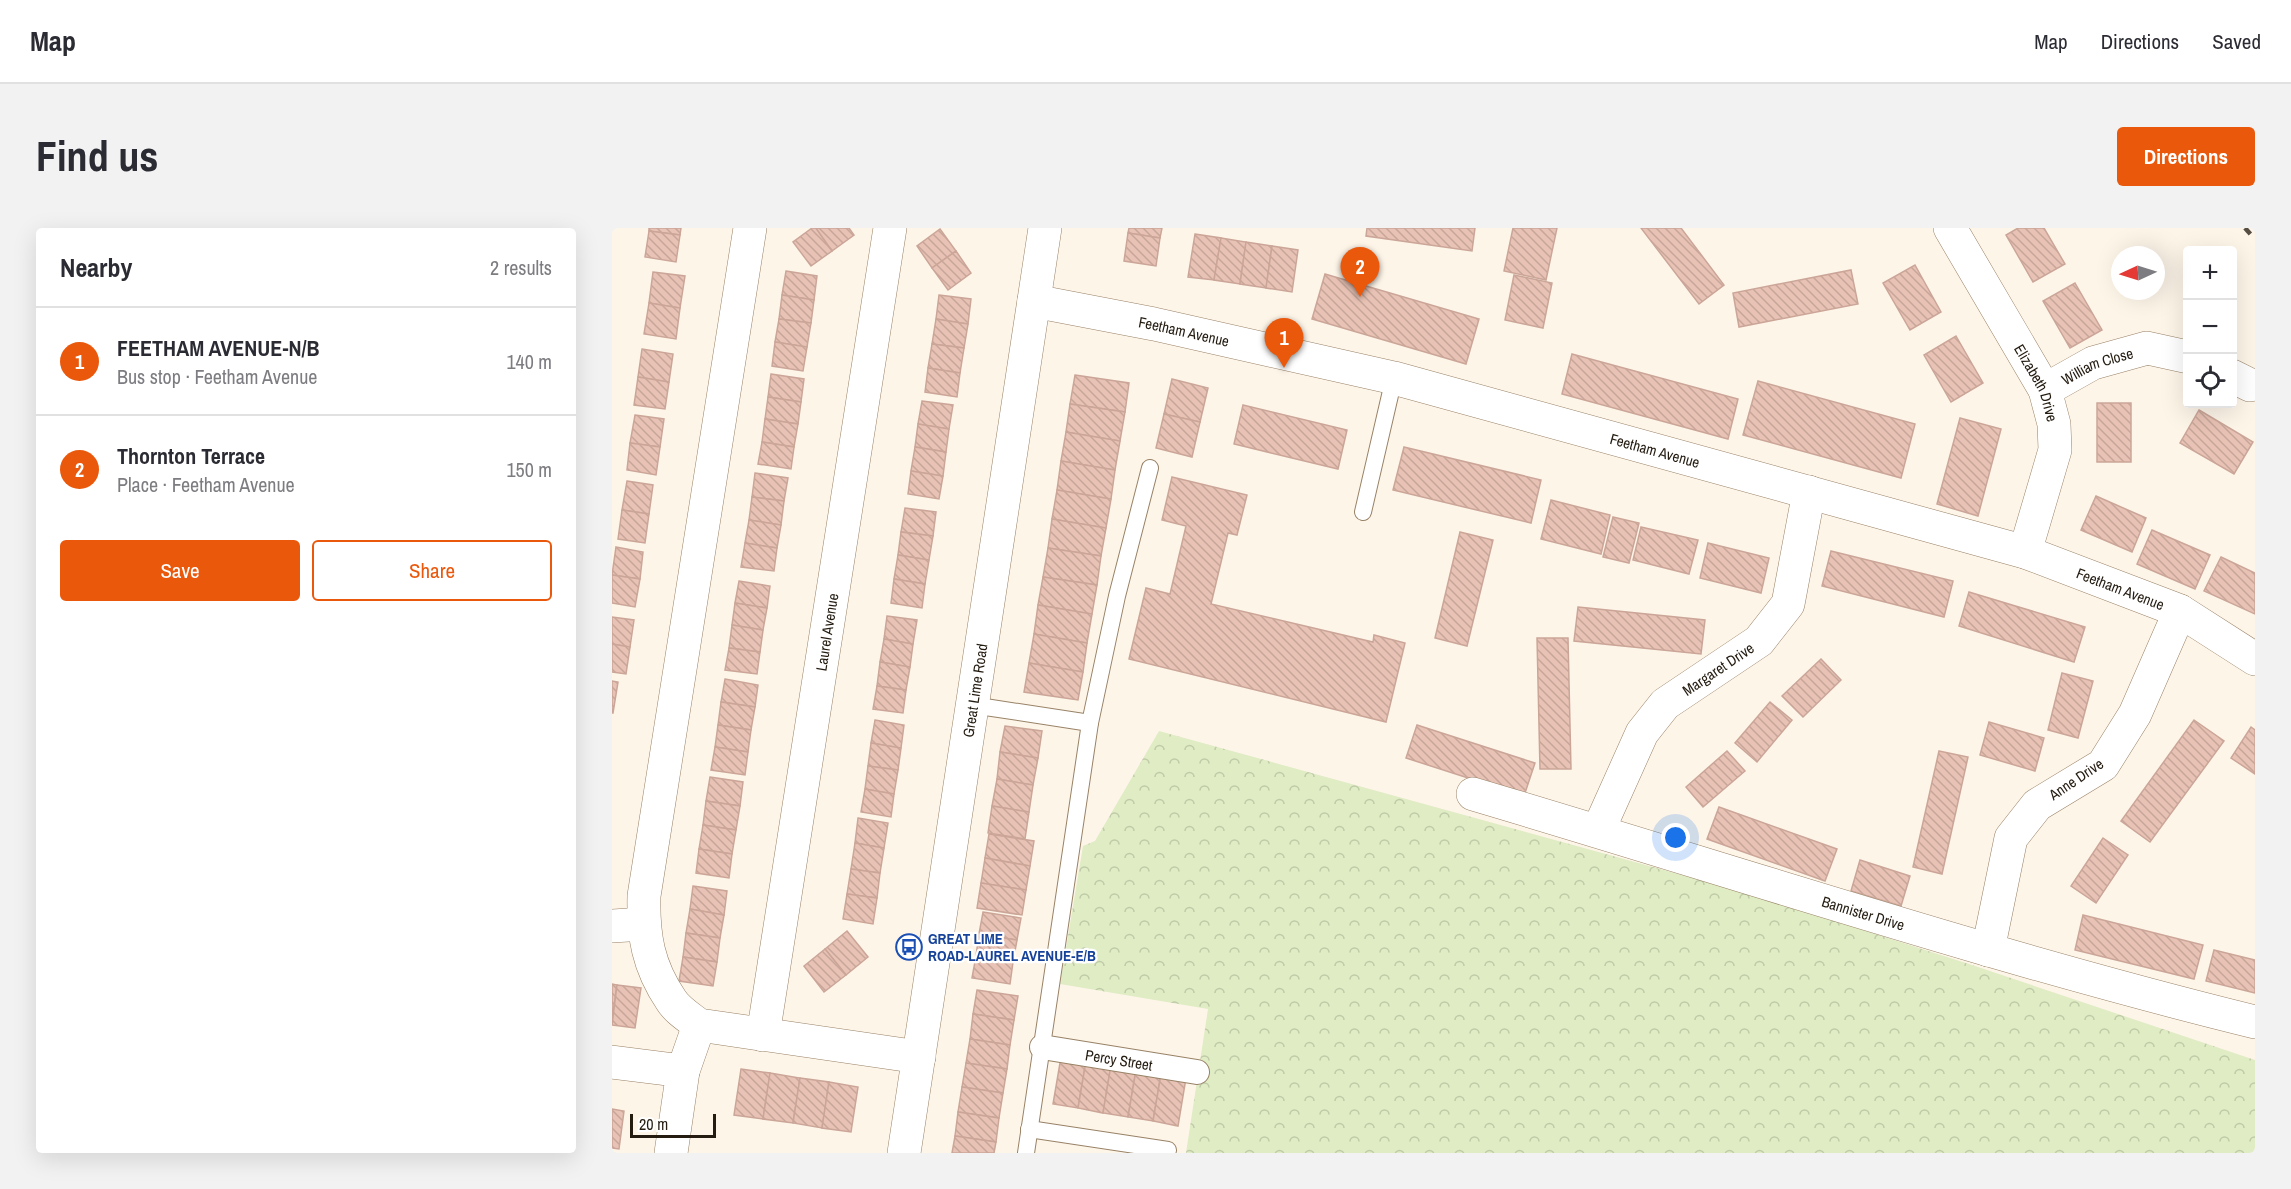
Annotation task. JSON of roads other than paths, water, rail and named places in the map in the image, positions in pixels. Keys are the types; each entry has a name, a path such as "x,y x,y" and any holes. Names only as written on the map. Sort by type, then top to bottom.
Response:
{"street":[{"path":"750,228 646,884 628,925 649,957 671,1001 699,1025 920,1057"},
{"name":"Laurel Avenue","path":"763,1035 890,228"},
{"name":"Great Lime Road","path":"904,1153 1045,228"},
{"name":"Elizabeth Drive","path":"1950,228 2045,390 2054,424 2055,450 2025,552"},
{"name":"Feetham Avenue","path":"1034,301 1154,324 1394,378 2025,552 2180,610 2255,659"},
{"name":"William Close","path":"2045,390 2093,363 2147,348 2183,356"},
{"name":"Margaret Drive","path":"1598,831 1641,733 1665,704 1759,641 1788,604 1809,492"},
{"name":"Anne Drive","path":"1988,950 2011,837 2037,805 2103,765 2135,714 2180,610"},
{"name":"Bannister Drive","path":"1473,794 1988,950 2158,998 2255,1022"},
{"path":"671,1153 683,1071 699,1025"},
{"name":"Percy Street","path":"1042,1047 1197,1072"},
{"path":"612,1062 683,1071"}],"lane":[{"path":"1363,512 1394,378"},
{"path":"1026,1153 1090,723 1117,596 1150,468"},
{"path":"972,705 1090,723"},
{"path":"1029,1129 1168,1150"}],"railway":[{"path":"2245,228 2255,239"}],"place":[{"name":"Thornton Terrace","path":"1360,297"},
{"name":"FEETHAM AVENUE-N/B","path":"1284,368"},
{"name":"GREAT LIME ROAD-LAUREL AVENUE-E/B","path":"909,947"}]}
